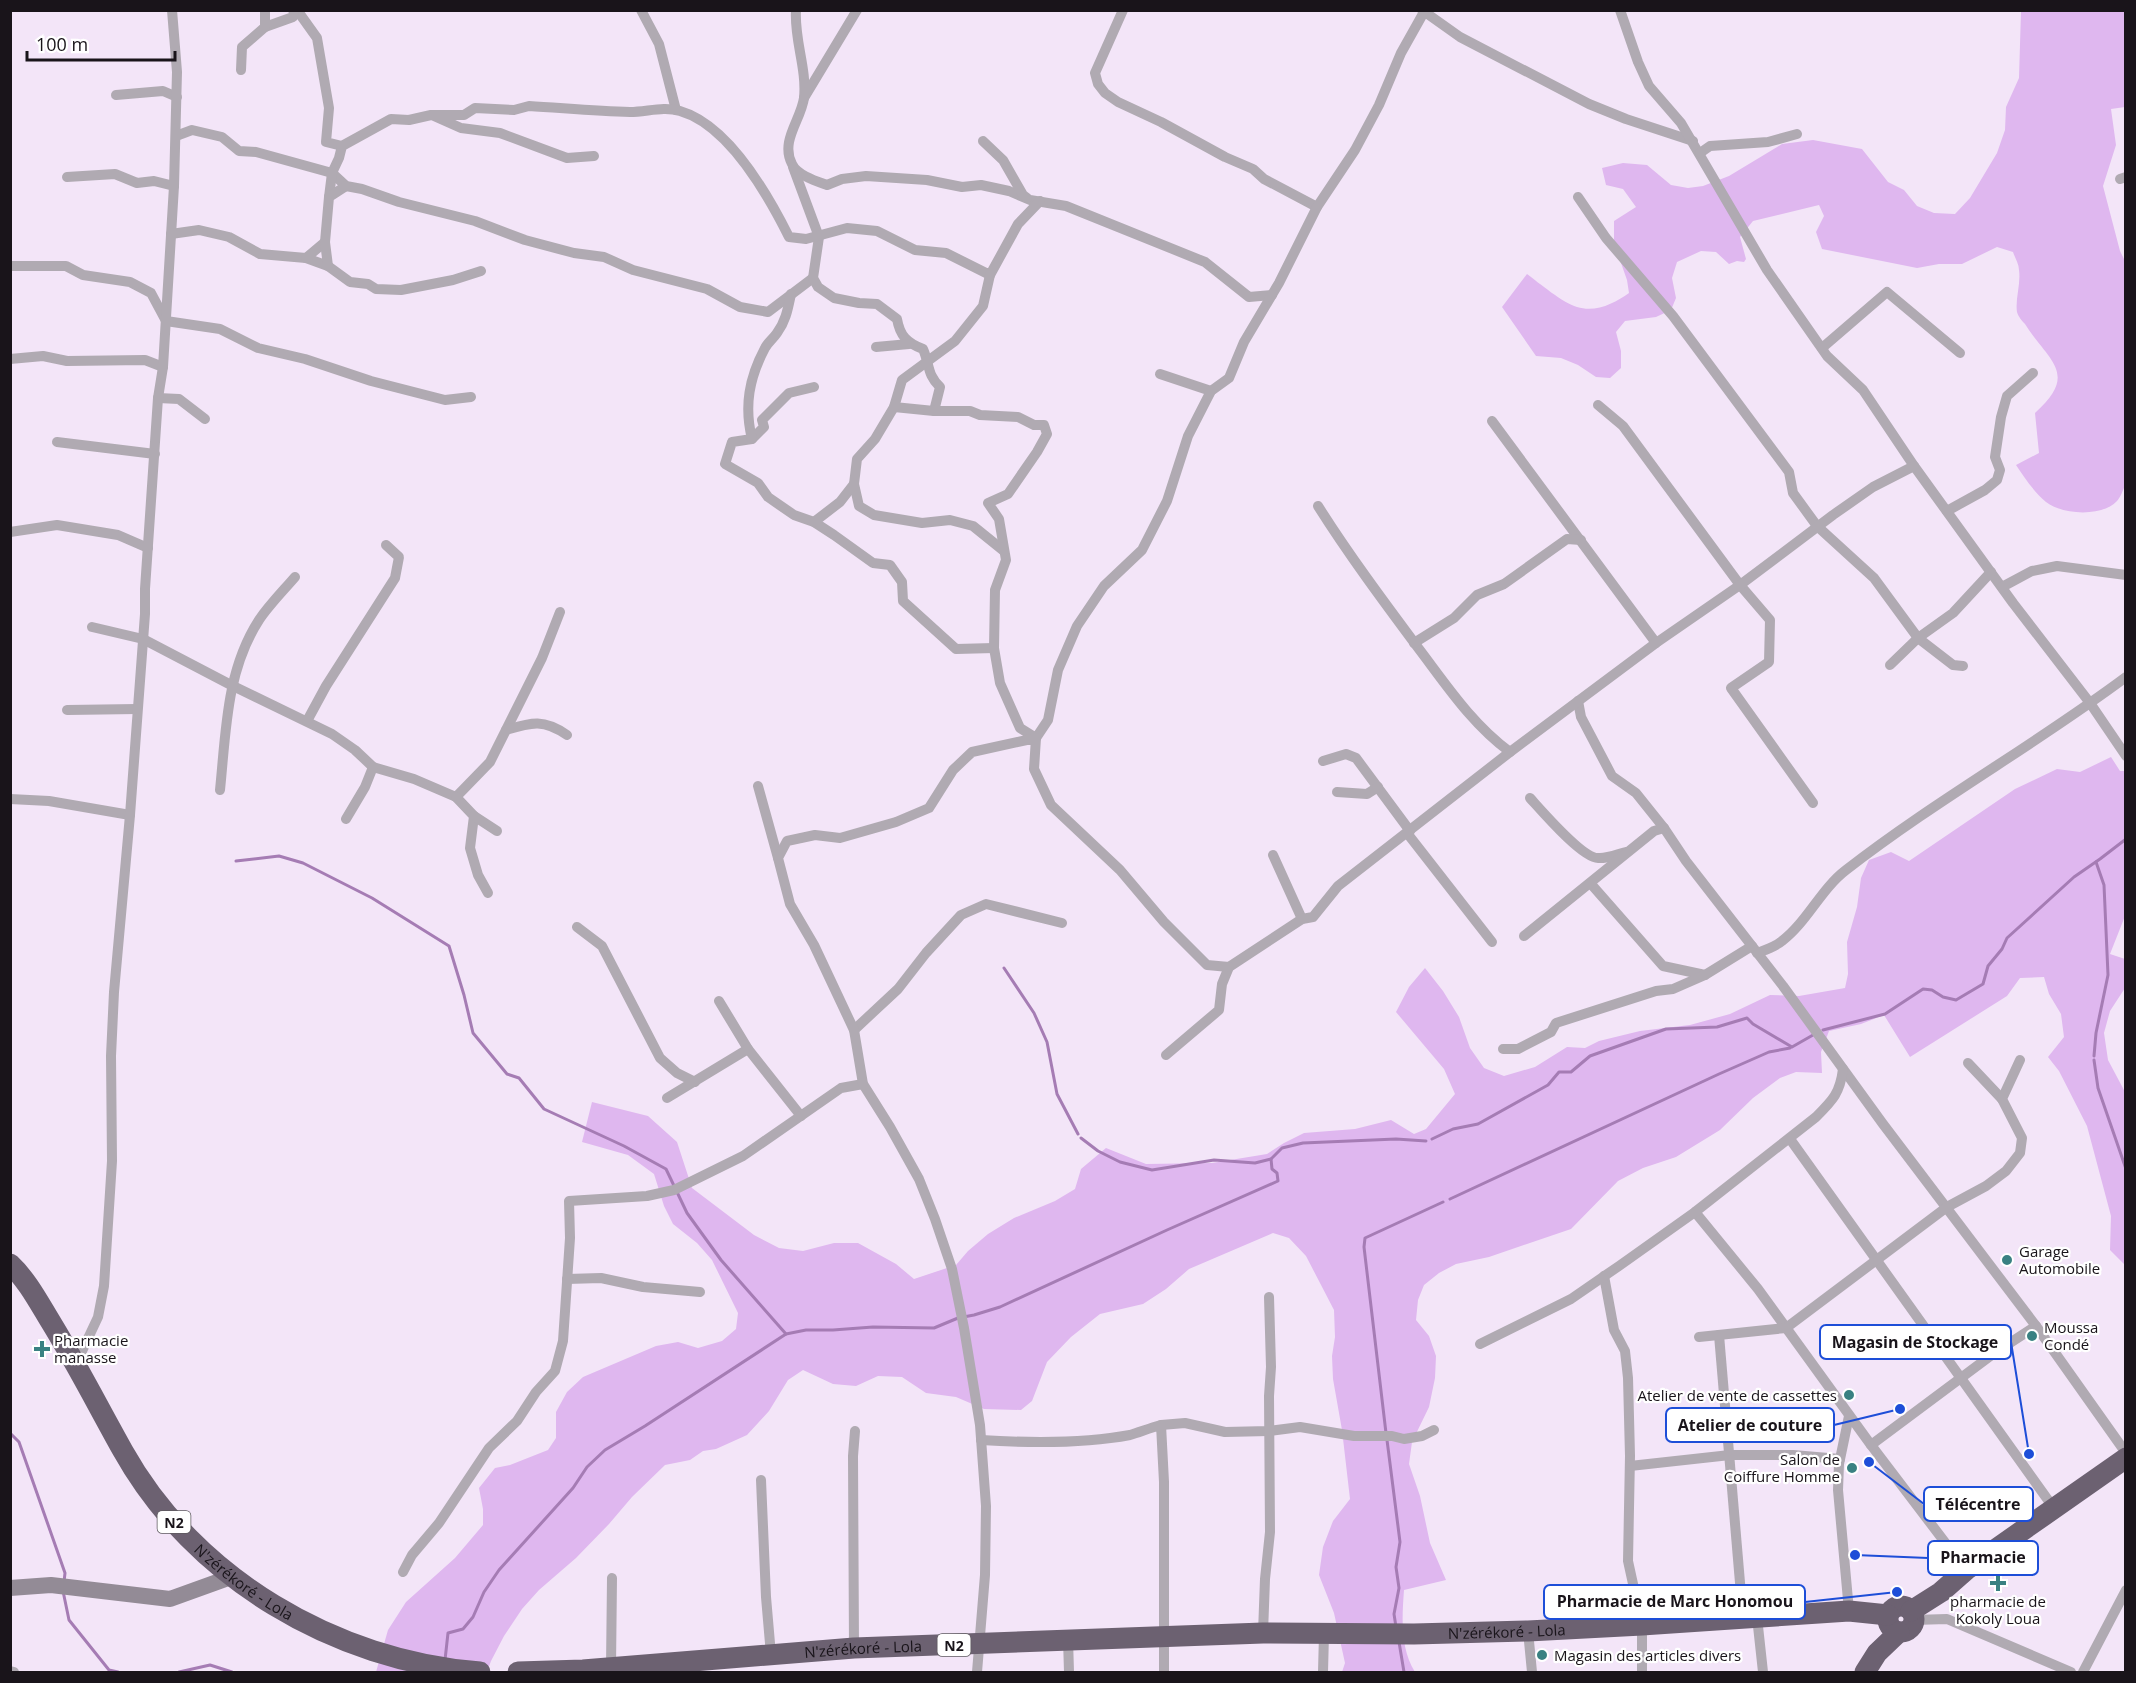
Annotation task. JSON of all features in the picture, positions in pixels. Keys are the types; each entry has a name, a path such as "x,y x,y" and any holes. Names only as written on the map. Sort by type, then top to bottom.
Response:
{"highway":[{"name":"N'zérékoré - Lola","path":"10,1264 20,1274 76,1365 146,1490 197,1547 231,1577 265,1600 313,1627 368,1648 445,1669 480,1672"},
{"path":"1865,1672 1903,1620 1966,1570 2126,1456"},
{"name":"N'zérékoré - Lola","path":"519,1672 555,1672 611,1667 643,1669 728,1665 771,1655 854,1648 1068,1639 1263,1633 1414,1634 1528,1631 1849,1611 1903,1620"}],"street":[{"path":"76,1365 98,1317 104,1286 112,1161 111,1056 114,992 130,815 174,186 177,72 172,10"},
{"path":"265,10 265,27"},
{"path":"642,10 660,44 676,110"},
{"path":"796,10 795,26 804,77 804,98 799,117 792,129 788,148 819,237 813,278 818,286 834,298 877,304 897,319 899,331 909,344"},
{"path":"804,98 857,10"},
{"path":"1123,10 1095,73 1098,84 1105,93 1118,102 1161,122 1225,157 1253,169 1281,190 1317,207"},
{"path":"1620,10 1649,86 1681,123 1693,141 1767,270 1822,348 1863,390 1947,512 2090,703 2126,756"},
{"path":"1229,967 1207,964 1164,922 1120,870 1051,805 1034,769 1036,738 1048,720 1058,670 1077,626 1104,586 1142,550 1167,501 1188,436 1211,391 1229,378 1244,342 1272,295 1317,207 1355,150 1379,105 1401,53 1423,11 1469,42 1589,104 1693,141"},
{"path":"241,70 242,46 265,27 295,13 305,21 317,38 329,108 326,142 342,146 391,119 409,120 431,115 464,115 476,108 514,110 529,106 632,112 665,108 676,110 702,122 728,144 771,200 789,237 806,239 819,237 847,228 877,231 915,250 946,253 990,275"},
{"path":"116,95 163,91 177,97"},
{"path":"431,115 462,128 500,133 567,158 594,156"},
{"path":"176,136 192,130 222,137 239,151 256,152 332,173 346,186 475,221 509,236 574,254 604,257 633,270 706,289 740,307 768,312 813,278"},
{"path":"1700,153 1710,146 1768,142 1797,134"},
{"path":"983,141 1003,160 1023,195 1035,200"},
{"path":"328,266 326,243 329,197 332,173 342,146"},
{"path":"793,167 813,180 827,185 842,178 866,176 927,180 962,187 981,185 1066,206 1205,262 1249,297 1257,320"},
{"path":"67,177 115,174 137,183 154,181 174,186"},
{"path":"329,197 346,186"},
{"path":"1578,197 1606,238 1673,316 1789,472 1793,493 1818,526 1874,578 1918,638 1953,665 1963,666"},
{"path":"1004,551 973,526 950,520 922,523 874,515 859,506 854,484 858,459 875,439 894,407 902,380 955,341 983,306 990,275 1018,224 1035,200"},
{"path":"171,234 199,230 229,237 260,254 306,258 328,266 350,282 368,284 376,289 401,290 453,280 481,271"},
{"path":"306,258 326,243"},
{"path":"10,266 66,266 83,275 130,282 151,293 166,321"},
{"path":"1822,348 1887,292 1960,353"},
{"path":"752,439 747,417 752,377 766,345 786,318 791,294"},
{"path":"1249,297 1272,295"},
{"path":"768,312 777,333"},
{"path":"166,321 220,329 258,348 305,359 370,381 445,400 471,397"},
{"path":"876,347 909,344 923,349 932,379 940,387 934,411"},
{"path":"10,359 43,356 67,361 145,360 163,367"},
{"path":"1947,512 1985,490 1997,480 2000,470 1995,457 2001,417 2007,396 2034,373"},
{"path":"1160,374 1211,391"},
{"path":"762,420 789,393 814,387"},
{"path":"158,398 179,399 205,419"},
{"path":"1598,405 1623,426 1740,585 1770,620 1769,662 1731,688 1813,803"},
{"path":"894,407 934,411 970,411 980,415 1018,417 1034,425 1044,425 1047,434 1008,494 999,519"},
{"path":"747,417 762,420"},
{"path":"762,420 764,427 752,439 732,442 725,464 758,483 768,497 794,515 814,522 873,563 890,566 902,582 903,601 956,649 994,648"},
{"path":"1492,421 1656,643"},
{"path":"57,442 155,454"},
{"path":"1166,1055 1219,1010 1222,984 1229,967 1302,919 1313,917 1338,886 1510,752 1656,643 1740,585 1873,487 1914,466"},
{"path":"814,522 840,502 854,484"},
{"path":"1008,494 988,503 999,519 1006,560 995,590 994,648 1000,683 1020,728 1036,738"},
{"path":"1318,506 1346,550 1467,713 1496,742 1510,752"},
{"path":"10,532 57,525 118,535 148,548"},
{"path":"1414,643 1454,618 1477,595 1504,584 1567,539 1581,540"},
{"path":"307,721 326,686 395,578 399,556 386,545"},
{"path":"2001,586 2032,571 2057,566 2126,575"},
{"path":"1890,665 1918,638 1953,613 1991,572"},
{"path":"220,790 231,685 243,650 259,619 295,577"},
{"path":"456,797 490,762 542,658 560,612"},
{"path":"92,627 143,639 307,721 340,740 373,767 414,779 456,797 474,816 497,831"},
{"path":"1503,1049 1518,1049 1551,1032 1556,1023 1656,991 1673,989 1754,950 1780,943 1843,872 2126,677"},
{"path":"1578,701 1581,717 1612,776 1636,794 1664,828 1686,861 2036,1326 2126,1456"},
{"path":"67,710 137,709"},
{"path":"506,730 523,724 542,723 555,727 567,735"},
{"path":"778,858 787,841 815,835 840,838 896,822 929,808 953,770 972,752 1036,738"},
{"path":"1323,760 1346,754 1356,758 1492,942"},
{"path":"346,819 373,767"},
{"path":"758,786 790,904 814,945 854,1030 863,1084 919,1179 952,1269 964,1328 981,1440 986,1506 985,1575 977,1672"},
{"path":"1337,792 1367,794 1378,787"},
{"path":"1530,798 1558,829 1588,855 1597,858 1629,852"},
{"path":"10,799 49,801 130,815"},
{"path":"474,816 470,848 478,875 488,893"},
{"path":"1524,936 1591,884 1653,831 1664,828"},
{"path":"1273,855 1302,919"},
{"path":"1591,884 1663,966 1705,975"},
{"path":"854,1030 898,989 926,953 961,915 986,904 1062,923"},
{"path":"577,927 602,946 660,1058 677,1073 695,1082"},
{"path":"719,1001 748,1049 801,1116"},
{"path":"667,1098 748,1049"},
{"path":"2002,1099 2020,1060"},
{"path":"1699,1337 1786,1328 1947,1207 1986,1186 2006,1171 2020,1153 2022,1138 2002,1099 1968,1063"},
{"path":"1480,1344 1571,1299 1695,1212 1790,1139 1834,1100 1841,1087 1843,1069"},
{"path":"403,1572 412,1555 439,1523 489,1448 517,1421 536,1392 555,1371 563,1341 570,1238 569,1201 647,1196 674,1190 742,1156 841,1088 863,1084"},
{"path":"1790,1139 2054,1507"},
{"path":"1695,1212 1758,1288 1849,1416 1966,1570"},
{"path":"1604,1276 1614,1330 1625,1351 1628,1378 1630,1466 1628,1561 1642,1625 1642,1672"},
{"path":"567,1279 601,1278 643,1287 700,1292"},
{"path":"1263,1633 1270,1532 1269,1297"},
{"path":"1871,1445 1962,1377 2036,1326"},
{"path":"1719,1335 1730,1455 1750,1618 1763,1672"},
{"path":"1849,1416 1840,1459 1838,1490 1849,1611"},
{"path":"981,1440 1010,1442 1085,1440 1131,1434 1161,1425 1185,1423 1225,1432 1300,1428 1354,1436 1387,1436 1404,1439 1422,1436 1434,1430"},
{"path":"1161,1425 1164,1482 1164,1672"},
{"path":"854,1648 853,1456 855,1431"},
{"path":"1630,1466 1730,1455 1793,1455 1840,1459"},
{"path":"761,1480 771,1655"},
{"path":"10,1588 51,1585 170,1599 231,1577"},
{"path":"611,1667 612,1578"},
{"path":"2083,1672 2126,1590"},
{"path":"1903,1620 1947,1619 2071,1672"},
{"path":"1528,1631 1532,1672"},
{"path":"1323,1672 1324,1634"},
{"path":"1068,1639 1069,1672"}],"shaded area":[{"path":"2021,11 2125,11 2125,107 2111,109 2116,145 2103,186 2120,251 2125,261 2126,484 2118,499 2110,506 2092,512 2062,510 2046,502 2037,494 2016,465 2039,453 2035,413 2056,387 2058,377 2056,367 2018,314 2019,275 2013,252 1997,247 1962,264 1939,264 1917,268 1822,249 1816,232 1824,216 1819,205 1753,221 1740,237 1746,259 1744,262 1737,261 1729,264 1716,252 1701,251 1677,262 1672,278 1676,298 1671,310 1656,317 1625,321 1616,332 1621,351 1621,368 1610,378 1596,377 1578,365 1561,358 1536,356 1502,307 1527,274 1565,301 1584,309 1605,306 1629,293 1627,280 1614,243 1614,221 1636,207 1623,189 1606,185 1602,168 1623,163 1647,165 1671,185 1688,188 1703,186 1729,176 1782,144 1813,140 1862,149 1888,182 1904,190 1917,206 1934,213 1955,214 1970,198 1997,153 2005,130 2006,107 2019,78"},
{"path":"2111,757 2120,771 2125,771 2125,916 2110,954 2125,959 2125,988 2110,1011 2104,1033 2108,1060 2125,1092 2125,1265 2110,1250 2111,1216 2087,1126 2059,1071 2048,1057 2064,1037 2061,1014 2049,994 2044,977 2020,978 2007,996 1910,1057 1884,1015 1861,1024 1829,1031 1821,1052 1822,1073 1796,1072 1780,1078 1753,1098 1720,1130 1676,1157 1643,1168 1618,1181 1571,1229 1489,1257 1456,1264 1439,1273 1424,1285 1418,1300 1416,1320 1429,1336 1436,1356 1435,1378 1429,1407 1412,1442 1409,1464 1420,1496 1430,1543 1446,1580 1404,1590 1404,1643 1415,1672 1342,1672 1345,1663 1334,1613 1319,1575 1323,1547 1333,1521 1350,1499 1333,1379 1334,1310 1306,1256 1289,1238 1273,1233 1189,1269 1166,1289 1143,1304 1100,1314 1071,1337 1047,1362 1032,1401 1021,1410 984,1409 956,1397 926,1393 902,1377 878,1376 856,1386 833,1384 803,1370 788,1380 769,1411 747,1435 716,1449 703,1451 690,1460 665,1465 576,1558 539,1590 522,1609 504,1636 487,1672 376,1672 388,1630 406,1602 455,1558 483,1525 479,1488 495,1468 510,1465 548,1450 556,1438 556,1412 567,1392 583,1377 656,1346 678,1342 698,1348 722,1341 736,1329 738,1313 712,1260 697,1243 673,1224 664,1206 654,1174 628,1155 582,1142 592,1102 648,1116 677,1142 692,1188 754,1235 779,1248 803,1251 834,1243 858,1243 896,1264 914,1279 956,1265 988,1234 1014,1218 1055,1201 1075,1189 1081,1169 1106,1148 1146,1164 1212,1163 1267,1154 1304,1133 1355,1129 1391,1120 1414,1134 1426,1129 1455,1094 1444,1069 1396,1012 1409,987 1425,968 1459,1017 1470,1048 1484,1068 1504,1076 1535,1067 1567,1047 1585,1048 1599,1041 1640,1031 1690,1025 1730,1014 1770,995 1799,996 1845,988 1848,974 1847,942 1857,907 1861,878 1869,860 1891,852 1909,861 2015,789 2057,769 2080,772"}],"waterway":[{"path":"1823,1030 1885,1014 1923,989 1932,990 1943,997 1956,1000 1983,984 1988,966 2002,949 2007,938 2074,877 2126,839"},
{"path":"236,861 279,856 303,863 372,898 449,946 473,1033 507,1074 519,1078 544,1109 624,1146 666,1169 687,1213 721,1260 786,1334"},
{"path":"2094,1056 2096,1033 2108,975 2104,885 2096,862"},
{"path":"1004,968 1034,1013 1047,1042 1057,1094 1078,1134"},
{"path":"1432,1139 1453,1129 1478,1124 1548,1085 1559,1072 1571,1072 1590,1056 1666,1029 1717,1027 1747,1018 1792,1047 1813,1035"},
{"path":"1450,1199 1719,1074 1769,1052 1790,1048"},
{"path":"2094,1060 2098,1088 2126,1169"},
{"path":"1081,1138 1098,1151 1120,1162 1152,1170 1214,1160 1255,1163 1271,1159 1282,1148 1303,1143 1396,1139 1426,1141"},
{"path":"445,1660 448,1633 463,1629 473,1617 484,1592 499,1570 573,1488 587,1467 605,1450 786,1334 806,1330 873,1327 934,1328 958,1318 1000,1307 1278,1181 1277,1173 1272,1169 1271,1159"},
{"path":"1386,1433 1364,1247 1365,1238 1443,1202"},
{"path":"10,1433 19,1442 65,1573 64,1582"},
{"path":"1387,1440 1400,1542 1396,1567 1399,1588 1394,1614 1396,1627"},
{"path":"63,1591 69,1620 109,1670 118,1672"},
{"path":"1399,1642 1404,1672"},
{"path":"179,1672 210,1665 232,1672"}],"place":[{"name":"Garage Automobile","path":"2007,1260"},
{"name":"Moussa Condé","path":"2032,1336"},
{"name":"Pharmacie manasse","path":"42,1349"},
{"name":"Atelier de vente de cassettes","path":"1849,1395"},
{"name":"Atelier de couture","path":"1900,1409"},
{"name":"Magasin de Stockage","path":"2029,1454"},
{"name":"Télécentre","path":"1869,1462"},
{"name":"Salon de Coiffure Homme","path":"1852,1468"},
{"name":"Pharmacie","path":"1855,1555"},
{"name":"pharmacie de Kokoly Loua","path":"1998,1583"},
{"name":"Pharmacie de Marc Honomou","path":"1897,1592"},
{"name":"Magasin des articles divers","path":"1542,1655"}]}
